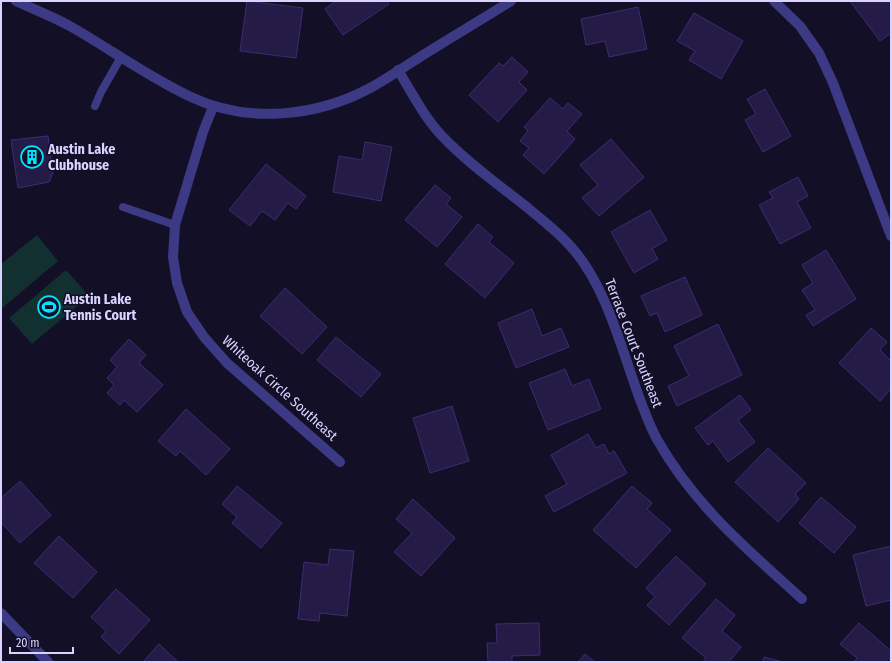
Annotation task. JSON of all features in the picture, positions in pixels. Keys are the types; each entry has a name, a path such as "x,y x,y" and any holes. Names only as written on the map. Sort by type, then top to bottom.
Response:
{"street":[{"path":"16,1 66,24 170,87 191,98 213,107 238,112 271,115 303,112 342,101 372,87 511,1"},
{"path":"774,1 800,26 819,53 833,83 891,236"},
{"name":"Terrace Court Southeast","path":"398,70 428,120 443,137 463,156 548,224 573,249 589,270 603,296 644,409 658,441 676,469 702,504 734,539 802,599"},
{"name":"Whiteoak Circle Southeast","path":"213,107 203,132 175,225 173,257 177,283 188,312 204,337 227,363 340,462"},
{"path":"1,613 48,662"}],"lane":[{"path":"95,106 101,92 121,57"},
{"path":"123,206 175,225"}],"green space":[{"name":"Austin Lake Tennis Court","path":"37,235 58,261 1,309 1,264"},
{"name":"Austin Lake Tennis Court","path":"66,270 89,296 32,344 9,318"}],"building":[{"path":"247,1 303,8 296,58 240,51"},
{"path":"336,1 387,1 389,4 343,35 325,9"},
{"path":"850,1 891,1 891,33 880,41"},
{"path":"638,7 647,49 609,57 605,41 586,45 581,19"},
{"path":"694,13 743,41 721,79 689,60 695,51 677,41"},
{"path":"512,57 528,72 519,82 527,90 498,122 469,95 499,63 503,66"},
{"path":"765,89 791,136 763,152 745,120 756,114 747,99"},
{"path":"550,98 563,109 568,103 582,114 567,131 575,139 544,174 523,155 529,148 520,141 528,131 524,127"},
{"name":"Austin Lake Clubhouse","path":"48,136 53,173 49,182 18,188 11,140"},
{"path":"611,139 644,177 599,216 582,198 598,185 580,165"},
{"path":"365,142 392,147 381,201 333,192 339,156 362,160"},
{"path":"266,164 306,196 296,209 288,203 275,220 262,211 250,226 229,210"},
{"path":"798,177 808,196 797,202 811,228 780,244 759,205 773,198 769,192"},
{"path":"435,185 451,198 446,204 462,217 437,247 405,220"},
{"path":"650,210 667,240 652,249 658,259 634,273 611,232"},
{"path":"478,224 493,237 489,242 514,263 485,298 445,264"},
{"path":"826,250 856,299 813,326 806,315 815,310 802,290 813,283 802,265"},
{"path":"685,277 702,315 665,332 657,313 650,316 641,296"},
{"path":"285,288 327,327 302,354 260,316"},
{"path":"532,309 542,336 561,328 569,347 516,368 498,323"},
{"path":"718,324 742,375 677,406 668,386 689,376 674,346"},
{"path":"871,328 887,342 880,350 891,361 891,389 880,401 839,363"},
{"path":"336,337 381,374 361,397 317,360"},
{"path":"129,339 146,355 139,363 163,385 137,412 124,400 120,405 107,393 114,385 107,378 117,367 110,360"},
{"path":"565,369 572,386 589,379 601,409 548,430 529,383"},
{"path":"740,395 751,410 738,420 755,442 728,462 713,441 708,445 695,428"},
{"path":"452,406 469,461 430,473 413,418"},
{"path":"186,409 230,449 206,475 180,451 176,456 158,441"},
{"path":"588,434 596,448 604,444 609,454 614,451 627,473 554,512 545,496 567,484 551,455"},
{"path":"768,448 806,483 795,494 799,499 778,522 735,482"},
{"path":"20,481 51,515 20,543 1,522 1,498"},
{"path":"237,486 282,523 261,548 232,523 237,517 222,504"},
{"path":"632,486 652,503 647,509 671,530 636,568 593,530"},
{"path":"821,497 856,527 834,553 799,523"},
{"path":"413,499 455,538 421,576 394,552 412,533 396,519"},
{"path":"59,536 97,572 73,598 34,563"},
{"path":"891,546 891,600 866,606 853,555"},
{"path":"330,549 354,551 347,616 320,613 319,621 298,619 304,562 328,565"},
{"path":"676,556 706,584 669,625 647,605 655,597 646,588"},
{"path":"116,589 150,620 119,654 101,637 106,631 91,617"},
{"path":"716,599 735,615 722,631 741,647 729,662 703,662 706,658 682,638"},
{"path":"539,623 540,655 512,656 512,662 488,662 487,643 497,643 496,624"},
{"path":"859,623 891,651 891,662 854,662 857,658 840,644"},
{"path":"159,644 178,662 143,662"},
{"path":"585,654 595,662 578,662"},
{"path":"764,657 783,662 763,662"}],"place":[{"name":"Austin Lake Clubhouse","path":"32,157"},
{"name":"Austin Lake Tennis Court","path":"49,307"}]}
